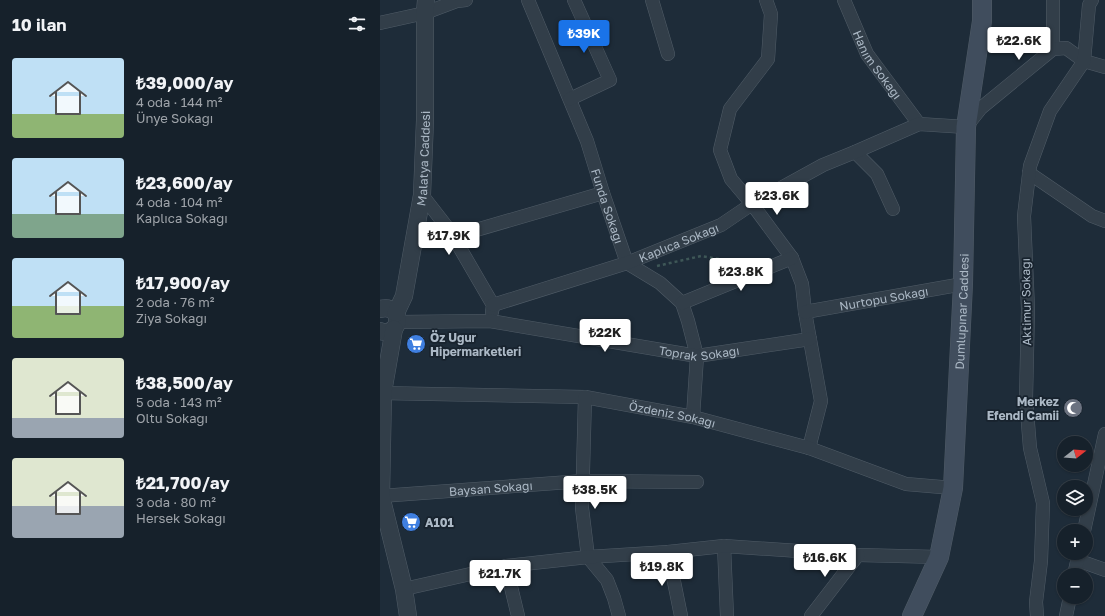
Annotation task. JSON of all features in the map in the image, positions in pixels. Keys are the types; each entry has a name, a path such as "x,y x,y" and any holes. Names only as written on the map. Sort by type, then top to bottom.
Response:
{"main road":[{"name":"Dumlupınar Caddesi","path":"912,616 939,557 953,488 963,284 966,127 982,21 982,0"}],"street":[{"path":"380,23 425,6 466,0"},
{"name":"Funda Sokağı","path":"528,0 587,141 627,263"},
{"path":"570,99 610,80 574,0"},
{"path":"652,0 668,54"},
{"path":"766,0 771,14 768,59 730,109 720,150 731,179 752,204 792,258 802,284 805,312 821,401 809,448"},
{"name":"Hanım Sokağı","path":"844,0 867,54 919,124"},
{"path":"1053,0 1053,49"},
{"name":"Aktimur Sokağı","path":"1037,616 1036,602 1042,561 1043,503 1030,448 1026,399 1028,309 1024,216 1030,166 1050,111 1084,61 1089,5 1092,0"},
{"name":"Malatya Caddesi","path":"408,616 404,589 384,525 382,496 382,393 389,321 404,296 422,195 425,120 425,6"},
{"path":"966,127 981,108 1053,49 1066,48 1084,61 1105,67"},
{"name":"Kaplıca Sokağı","path":"493,305 627,263 721,225 752,204 823,165 919,124 966,127"},
{"path":"856,152 877,174 892,209"},
{"path":"1029,173 1092,216 1105,221"},
{"path":"452,237 603,193"},
{"path":"422,195 450,231 452,237 493,305 490,321"},
{"path":"682,303 792,258"},
{"path":"627,263 641,270 660,283 682,303 697,356 692,417"},
{"name":"Nurtopu Sokağı","path":"805,312 963,284"},
{"name":"Toprak Sokağı","path":"389,321 490,321 697,356 810,339"},
{"name":"Özdeniz Sokağı","path":"382,393 585,397 692,417 809,448 906,484 953,488"},
{"path":"585,397 584,481 582,508 588,557 607,580 619,616"},
{"path":"1086,524 1103,450 1105,434"},
{"name":"Baysan Sokağı","path":"382,496 584,481 697,482"},
{"path":"404,589 506,566 588,557 668,552 724,546 939,557"},
{"path":"724,546 727,616"},
{"path":"668,552 681,616"},
{"path":"811,616 858,554"},
{"path":"1084,560 1105,570"},
{"path":"506,566 518,616"},
{"path":"1028,616 1036,602"},
{"path":"1066,616 1069,604"}],"path":[{"path":"641,270 701,256 732,261 760,270"}],"place":[{"name":"Öz Uğur Hipermarketleri","path":"416,344"},
{"name":"Merkez Efendi Camii","path":"1073,408"},
{"name":"A101","path":"411,522"}]}
